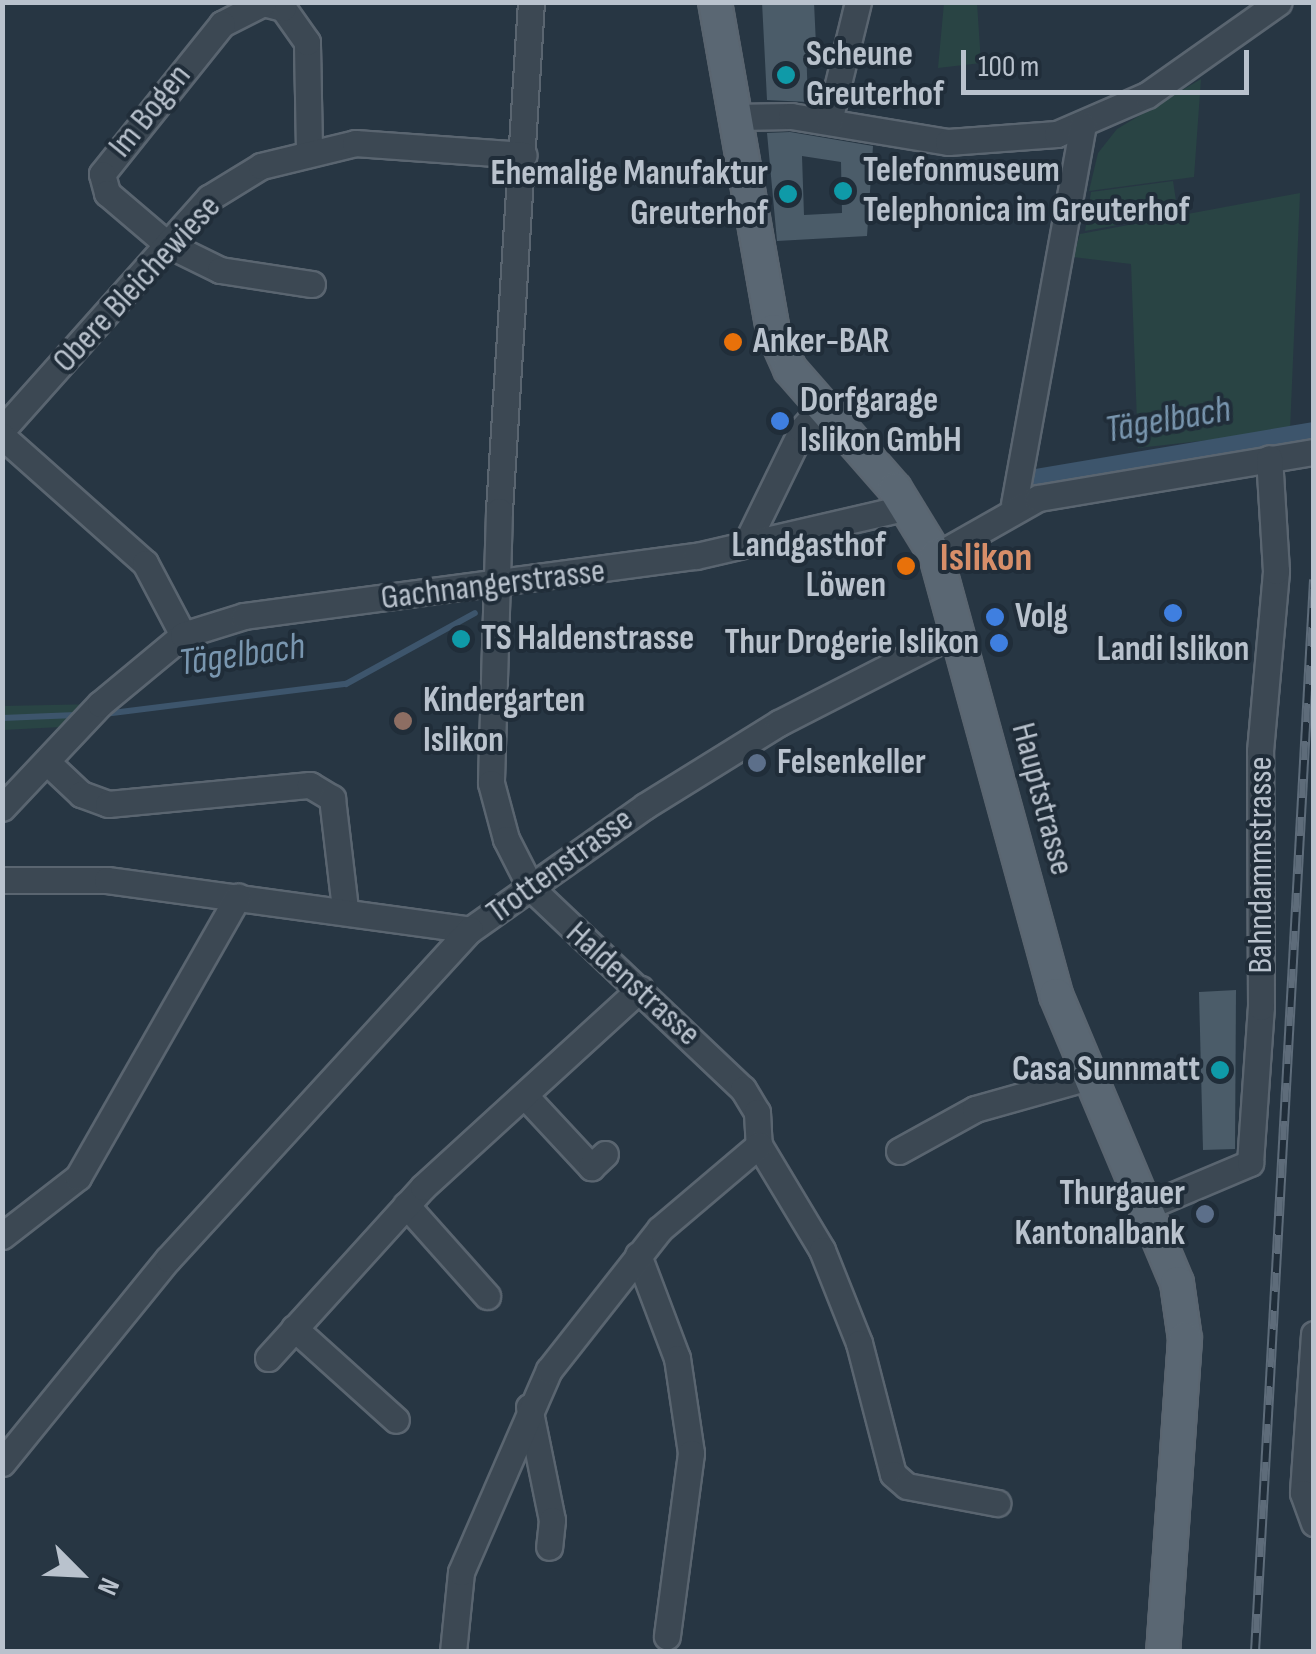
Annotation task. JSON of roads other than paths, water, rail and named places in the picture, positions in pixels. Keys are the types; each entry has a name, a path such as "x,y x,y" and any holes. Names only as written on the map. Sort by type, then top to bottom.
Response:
{"main road":[{"name":"Hauptstrasse","path":"716,2 773,331 790,369 908,507 936,556 1039,942 1089,1077 1148,1206 1177,1282 1185,1338 1163,1652"}],"street":[{"name":"Haldenstrasse","path":"532,2 498,585 492,783 506,839 531,888 743,1089 757,1112 759,1145 826,1262 859,1343 893,1474 907,1486 997,1503"},
{"path":"830,121 858,2"},
{"path":"734,117 830,121 968,142 1083,126 1146,95 1279,2"},
{"name":"Im Bogen","path":"309,148 307,42 298,22 273,5 242,8 102,174 107,193 166,244 220,270 312,284"},
{"path":"1014,504 1083,126"},
{"name":"Obere Bleichewiese","path":"2,433 209,198 309,148 355,143 524,155"},
{"path":"746,544 802,429 822,407"},
{"path":"2,433 142,561 183,635"},
{"path":"936,556 1014,504 1314,452"},
{"name":"Bahndammstrasse","path":"1148,1206 1250,1163 1261,991 1260,751 1276,571 1269,458"},
{"name":"Gachnangerstrasse","path":"2,808 100,704 183,635 244,616 498,585 746,544 908,507"},
{"name":"Trottenstrasse","path":"2,880 71,878 345,908 470,930 804,708 957,632"},
{"path":"47,762 81,794 108,804 310,785 332,798 345,908"},
{"path":"2,1236 78,1178 238,896"},
{"path":"2,1463 168,1259 470,930"},
{"path":"268,1358 406,1204 640,989"},
{"path":"899,1151 976,1109 1089,1077"},
{"path":"526,1097 591,1167 605,1154"},
{"path":"454,1652 461,1572 529,1407 638,1254 759,1145"},
{"path":"406,1204 487,1296"},
{"path":"638,1254 677,1358 691,1454 666,1636"},
{"path":"294,1328 396,1420"},
{"path":"1314,1334 1303,1493 1314,1522"},
{"path":"529,1407 552,1520 549,1547"}],"waterway":[{"name":"Tägelbach","path":"1036,486 1314,439"},
{"name":"Tägelbach","path":"104,714 346,684 475,613"},
{"name":"Tägelbach","path":"2,718 76,715"}],"railway":[{"path":"1255,1652 1314,580"}],"place":[{"name":"Scheune Greuterhof","path":"786,75"},
{"name":"Telefonmuseum Telephonica im Greuterhof","path":"843,191"},
{"name":"Ehemalige Manufaktur Greuterhof","path":"788,194"},
{"name":"Anker-BAR","path":"733,342"},
{"name":"Dorfgarage Islikon GmbH","path":"780,421"},
{"name":"Landgasthof Löwen","path":"906,566"},
{"name":"Landi Islikon","path":"1173,613"},
{"name":"Volg","path":"995,617"},
{"name":"TS Haldenstrasse","path":"461,639"},
{"name":"Thur Drogerie Islikon","path":"999,643"},
{"name":"Kindergarten Islikon","path":"403,721"},
{"name":"Felsenkeller","path":"757,763"},
{"name":"Casa Sunnmatt","path":"1220,1070"},
{"name":"Thurgauer Kantonalbank","path":"1205,1214"}],"district":[{"name":"Islikon","path":"986,558"}]}
